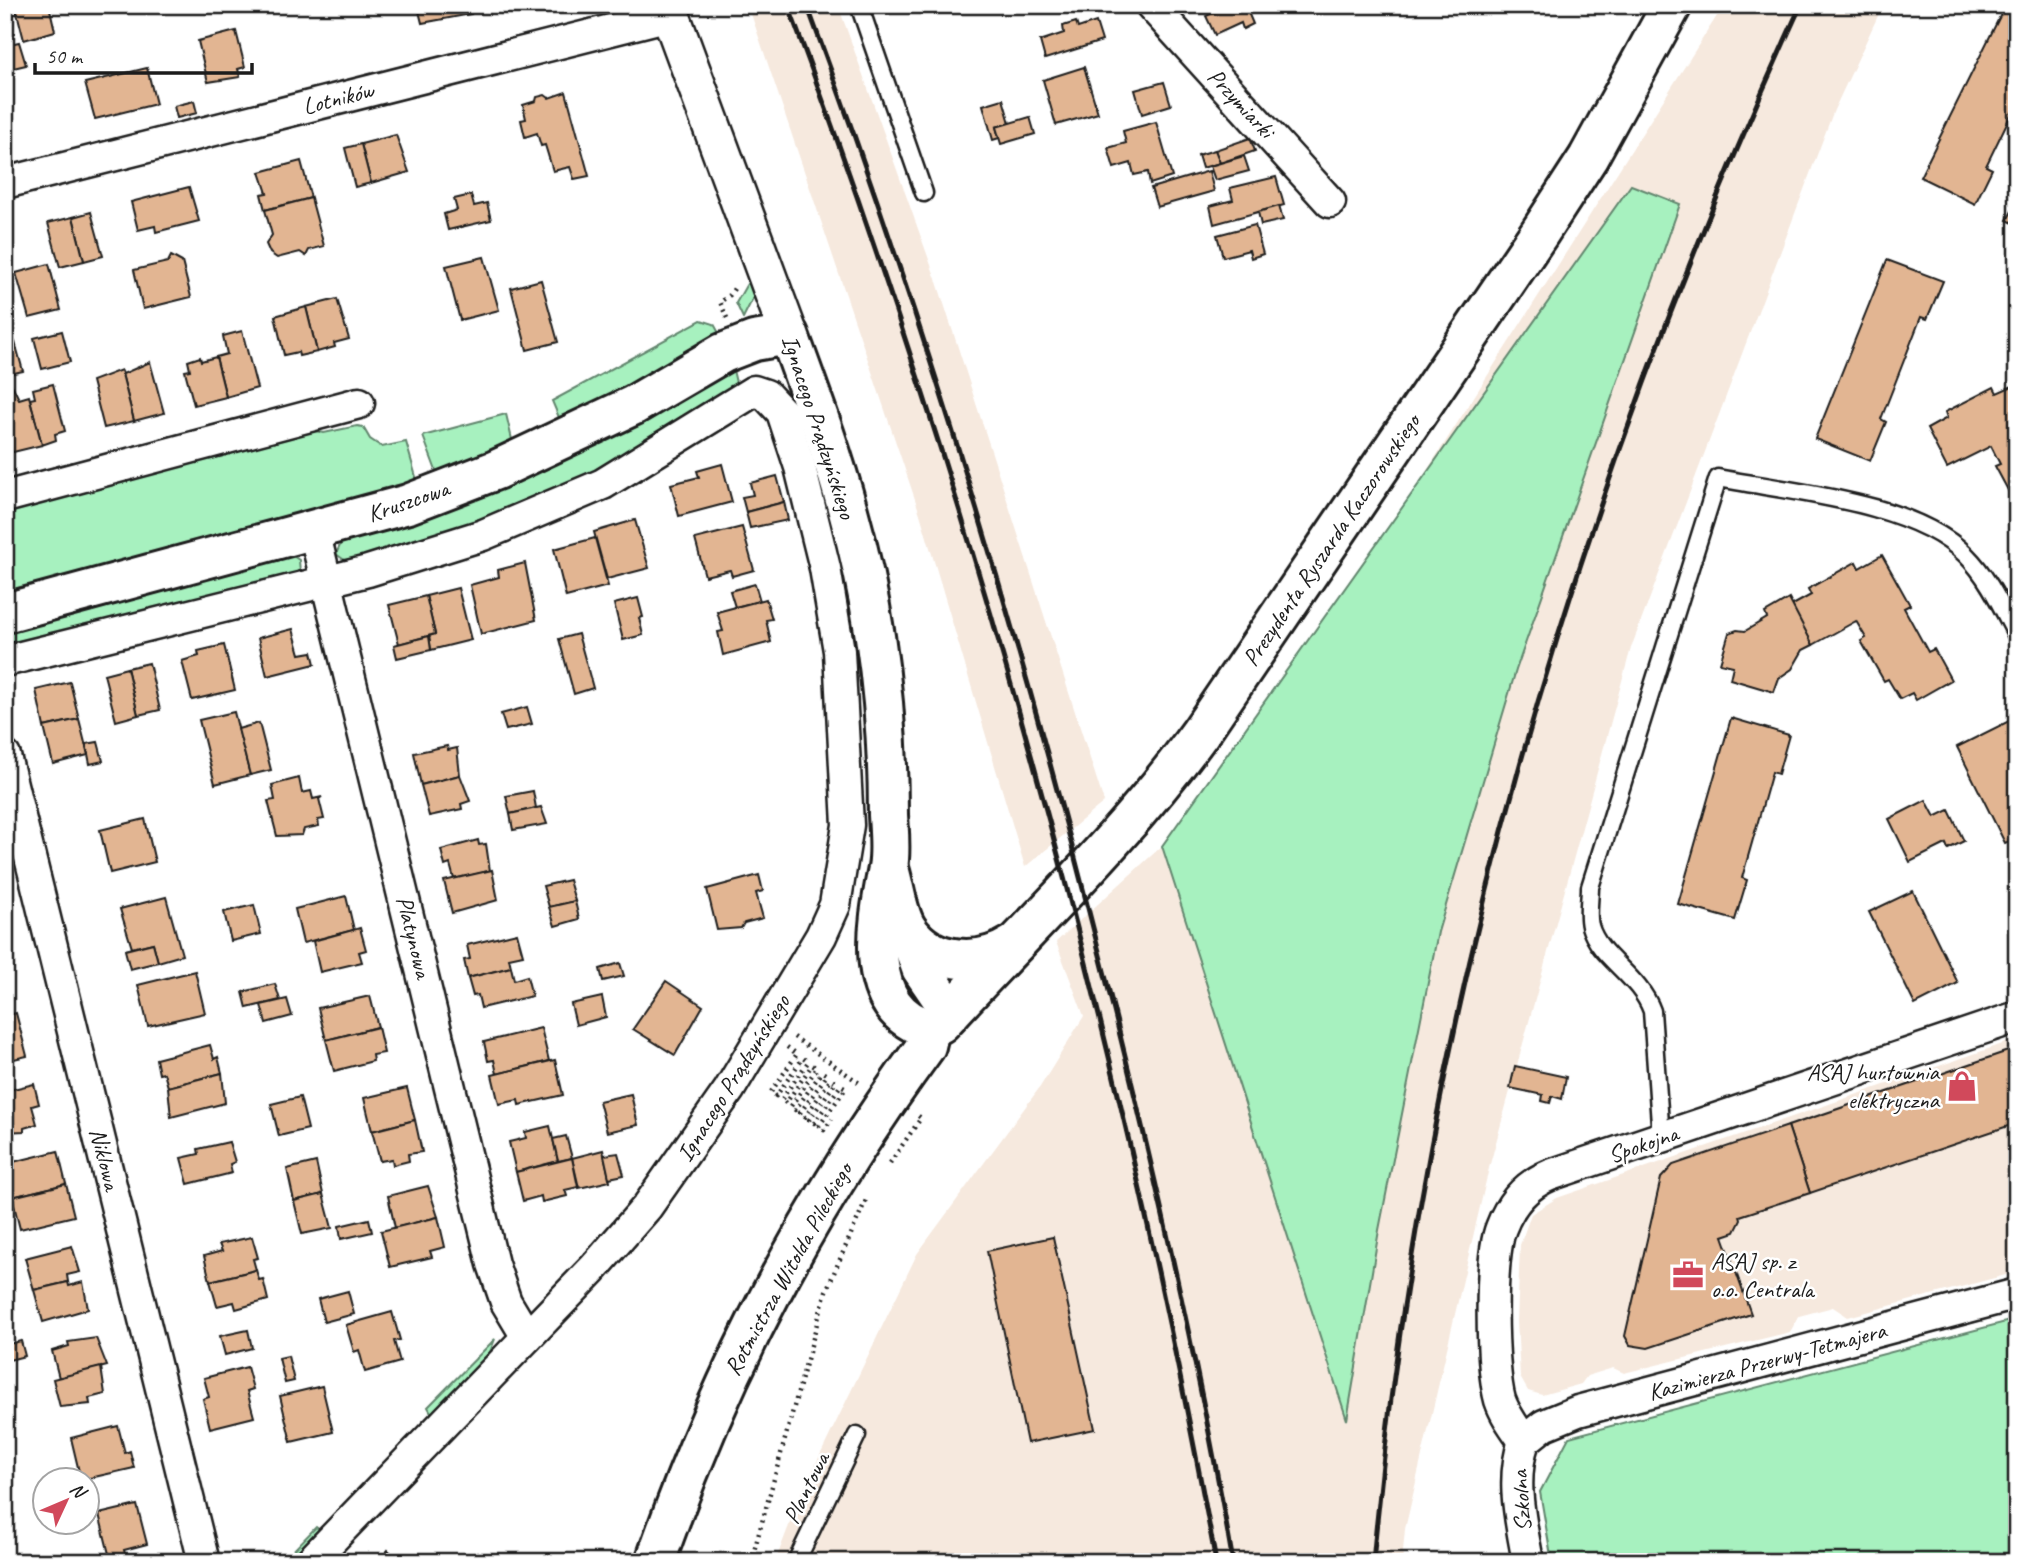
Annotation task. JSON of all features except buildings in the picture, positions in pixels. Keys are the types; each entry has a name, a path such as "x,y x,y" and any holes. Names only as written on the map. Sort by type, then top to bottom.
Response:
{"main road":[{"name":"Prezydenta Ryszarda Kaczorowskiego","path":"941,1021 1159,790 1554,211 1588,158 1672,5"},
{"name":"Kruszcowa","path":"5,613 408,504 496,470 634,405 723,353 754,341 789,335"},
{"name":"Ignacego Prądzyńskiego","path":"789,335 845,500 871,615 887,738 888,867 878,919 879,969 897,1008 917,1026 941,1021 907,930 888,867"},
{"path":"907,930 937,954 958,959 994,955 1017,942"},
{"name":"Rotmistrza Witolda Pileckiego","path":"656,1562 706,1425 774,1283 847,1159 941,1021"}],"street":[{"name":"Przymiarki","path":"1151,5 1330,202"},
{"name":"Lotników","path":"5,183 669,10"},
{"name":"Ignacego Prądzyńskiego","path":"669,10 789,335"},
{"name":"Ignacego Prądzyńskiego","path":"310,1562 629,1228 679,1165 816,944 835,905 848,825 839,650 825,568 800,467 782,412 766,395 754,391 603,484 459,544 328,581"},
{"path":"5,497 359,402"},
{"name":"Platynowa","path":"314,531 496,1275 506,1302 527,1337"},
{"path":"5,661 328,581"},
{"name":"Niklowa","path":"5,756 204,1562"},
{"name":"Spokojna","path":"1524,1441 1509,1420 1500,1398 1493,1322 1499,1231 1510,1207 1536,1181 2017,1017"},
{"name":"Kazimierza Przerwy-Tetmajera","path":"1524,1441 1544,1425 1578,1411 2017,1294"},
{"name":"Szkolna","path":"1524,1441 1516,1463 1516,1485 1528,1562"}],"lane":[{"path":"859,5 923,194"},
{"path":"1661,1138 1652,1011 1645,992 1604,951 1590,926 1590,887 1718,478 1869,507 1898,515 1945,537 1978,568 2017,636"},
{"name":"Plantowa","path":"796,1562 857,1435"}],"path":[{"path":"802,1042 860,1083"},
{"path":"797,1054 771,1092 776,1096 803,1058 808,1062 781,1100 786,1103 812,1065 817,1068 790,1106 795,1110 822,1072 827,1075 800,1113 804,1116 831,1079 836,1082 810,1120 814,1123 841,1085 846,1088 819,1126 824,1130 851,1092"},
{"path":"887,1167 921,1118 914,1112"},
{"path":"751,1562 826,1291 869,1196"}],"shaded area":[{"path":"748,5 838,5 937,282 1104,802 1025,867 920,514"},
{"path":"1724,5 1883,5 1834,110 1631,648 1489,1168 1405,1529 1402,1562 775,1562 800,1497 917,1254 1040,1087 1084,1016 1056,942 1162,846 1419,483"},
{"path":"2017,1039 2017,1272 1848,1317 1833,1307 1799,1316 1790,1332 1624,1373 1613,1368 1587,1376 1581,1384 1542,1395 1528,1391 1520,1377 1517,1322 1520,1245 1531,1214 1557,1198"}],"green space":[{"path":"1631,185 1680,204 1516,670 1438,932 1379,1230 1347,1420 1162,846"},
{"path":"749,270 754,296 743,318 736,303 748,282"},
{"path":"701,320 714,324 720,335 640,386 560,420 552,401"},
{"path":"733,370 737,387 602,472 532,503 350,564 336,554 342,541 722,371"},
{"path":"506,414 513,444 438,476 423,436"},
{"path":"363,427 370,439 382,447 406,442 418,484 5,597 5,510 312,430 324,433"},
{"path":"290,554 299,560 300,573 5,650 5,629"},
{"path":"2017,1319 2017,1562 1552,1562 1540,1492 1569,1437"},
{"path":"495,1339 487,1360 433,1416 428,1407"},
{"path":"316,1527 322,1532 293,1562 282,1562"}],"railway":[{"path":"788,5 921,387 1036,774 1088,970 1135,1166 1216,1562"},
{"path":"807,5 887,229 924,342 1028,683 1149,1154 1202,1398 1233,1562"},
{"path":"1373,1562 1396,1358 1429,1158 1470,960 1520,765 1578,572 1645,381 1719,192 1801,5"}],"place":[{"name":"ASAJ hurtownia elektryczna","path":"1962,1086"},
{"name":"ASAJ sp. z o.o. Centrala","path":"1688,1275"}]}
